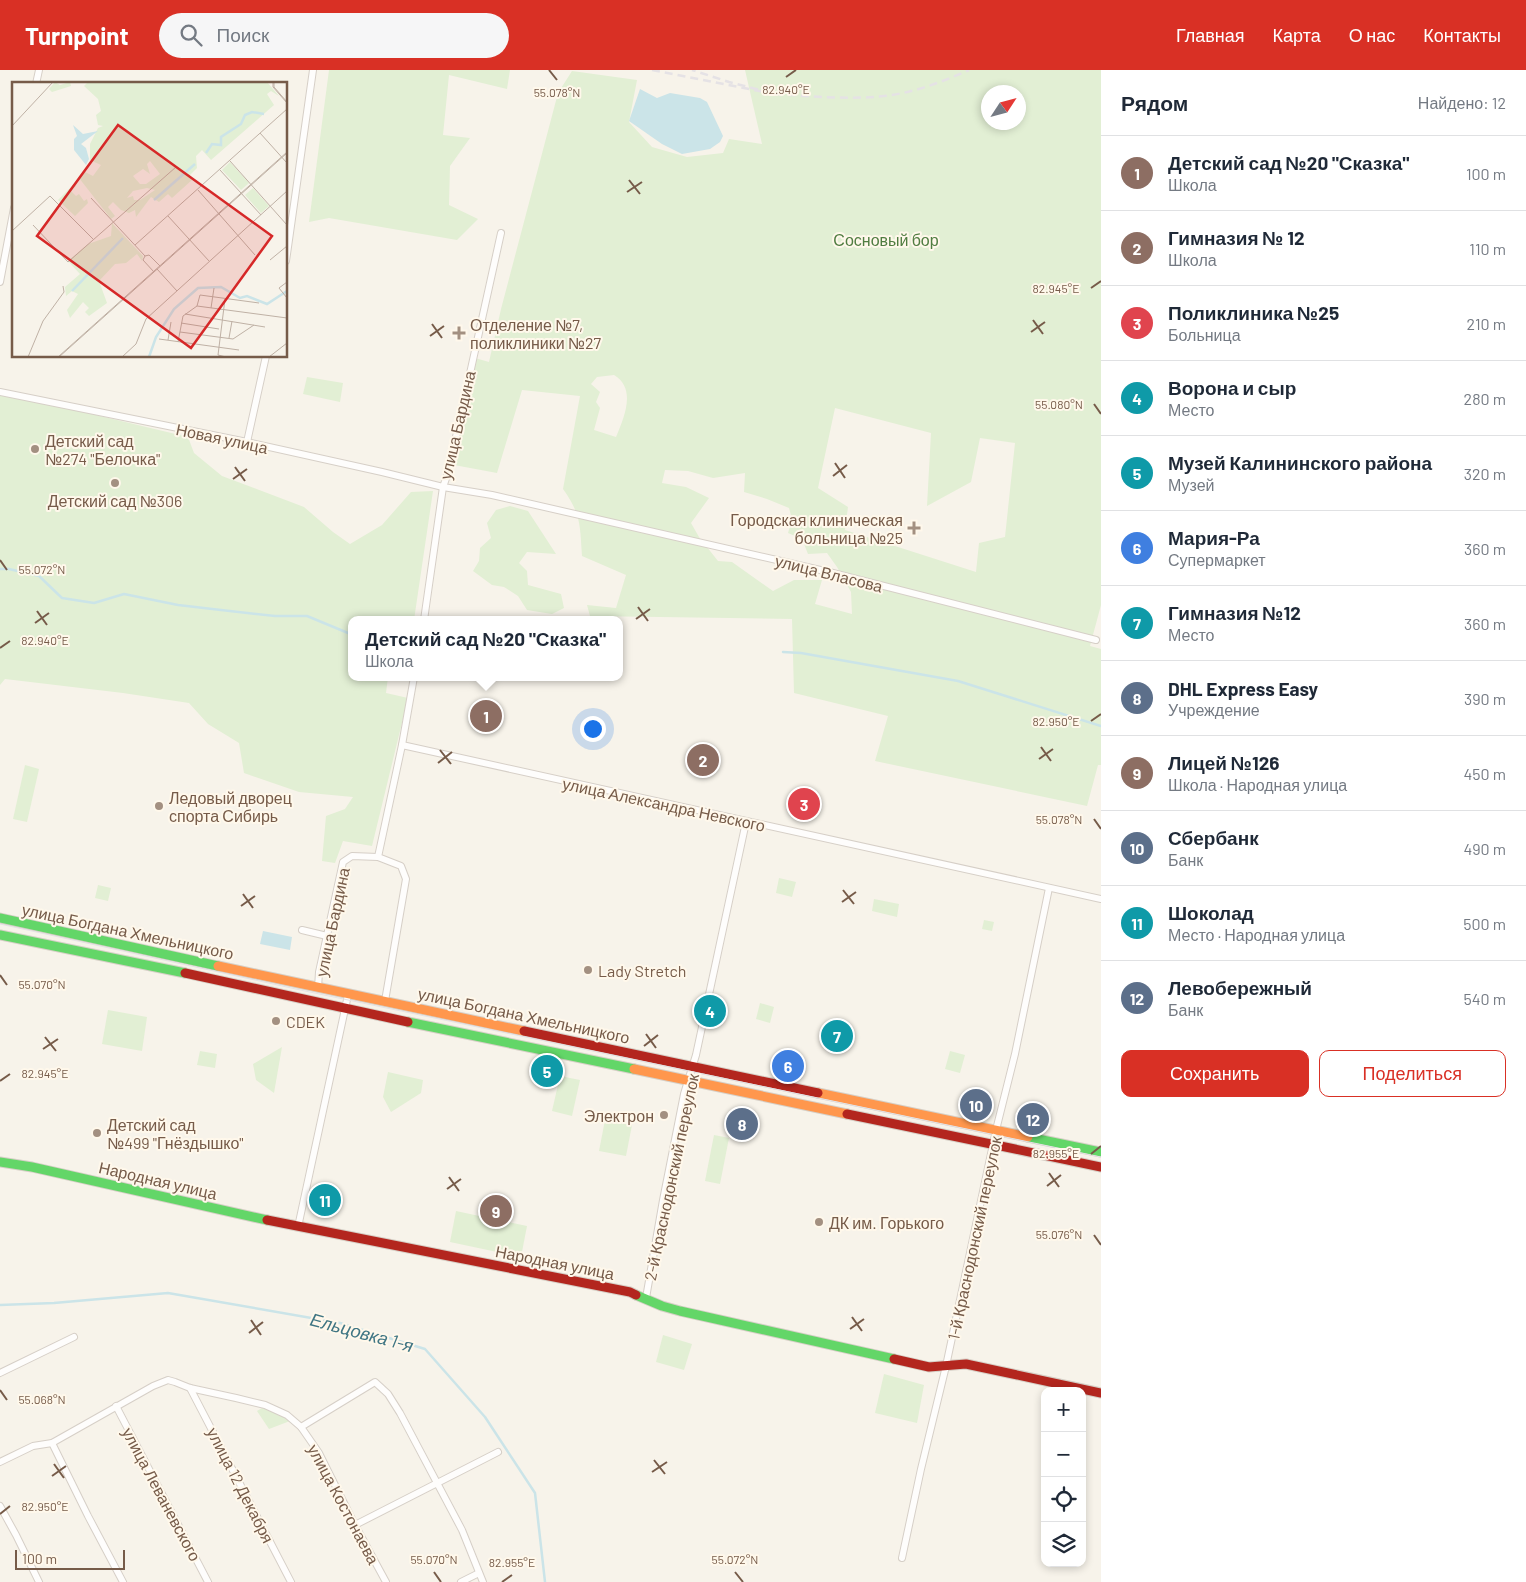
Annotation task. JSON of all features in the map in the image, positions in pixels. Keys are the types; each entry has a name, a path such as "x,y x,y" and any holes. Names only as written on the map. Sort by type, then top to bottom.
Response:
{"main road":[{"name":"улица Богдана Хмельницкого","path":"0,918 348,995 1101,1152"},
{"name":"улица Богдана Хмельницкого","path":"0,935 1101,1167"},
{"name":"Народная улица","path":"0,1162 298,1227 630,1292 662,1306 929,1367 966,1364 1101,1393"}],"street":[{"path":"288,247 313,70"},
{"path":"0,282 12,219"},
{"name":"улица Бардина","path":"425,616 443,487 448,473 501,233"},
{"path":"247,442 266,358"},
{"name":"Новая улица","path":"0,392 247,442 443,487"},
{"name":"улица Власова","path":"443,487 492,496 829,572 1096,640"},
{"path":"378,857 402,745 413,681"},
{"name":"улица Александра Невского","path":"402,745 1101,899"},
{"name":"2-й Краснодонский переулок","path":"646,1298 684,1094 693,1066 746,822"},
{"name":"улица Бардина","path":"318,988 319,972 343,862 352,856 378,857 401,866 406,880 384,1001"},
{"name":"1-й Краснодонский переулок","path":"902,1558 946,1366 996,1130 1015,1054 1049,888"},
{"path":"302,930 327,936"},
{"path":"298,1227 348,995"},
{"path":"0,1373 74,1337"},
{"name":"улица Костонаева","path":"0,1462 33,1446 52,1443 116,1406 168,1380 190,1388 265,1406 287,1415 301,1427 319,1453 386,1582"},
{"path":"301,1427 376,1382 388,1394 400,1412 462,1530 483,1582"},
{"name":"улица 12 Декабря","path":"190,1388 291,1582"},
{"name":"улица Леваневского","path":"116,1406 208,1582"},
{"path":"52,1443 123,1582"},
{"path":"355,1525 498,1452"},
{"path":"0,1506 39,1582"},
{"path":"461,1582 479,1573"}],"green space":[{"path":"329,70 510,70 507,89 449,75 443,135 470,138 450,166 449,205 478,219 457,240 329,218 309,222"},
{"name":"Сосновый бор","path":"745,70 1101,70 1101,605 1090,646 1101,649 1101,765 1098,765 1087,806 875,761 888,716 794,693 792,619 590,616 587,605 616,608 626,575 582,556 578,520 573,506 563,489 580,396 522,390 497,473 454,465 475,358 489,362 501,309 558,93 572,71 637,80 629,122 652,147 687,157 723,153 729,139 762,144","holes":["614,375 621,381 627,395 627,404 616,437 594,430 600,408 596,402 600,392 591,384 597,377","835,408 931,433 927,506 971,482 980,438 1015,443 1005,537 979,543 976,572 845,530 848,507 818,488","665,470 688,471 713,478 745,473 744,492 789,508 792,519 788,533 802,539 808,554 827,553 851,592 852,614 815,604 822,580 794,580 773,591 732,562 718,561 699,537 691,523 709,498 686,487 662,483"]},
{"path":"307,377 343,383 340,402 303,394"},
{"path":"0,392 188,437 194,453 222,476 304,507 350,544 382,525 411,492 433,491 415,616 348,616 348,681 388,681 386,693 408,698 372,846 343,841 335,863 322,861 326,816 345,809 353,797 299,792 244,773 239,743 208,724 189,703 5,679 0,685"},
{"path":"510,506 528,511 556,554 527,552 519,563 527,571 528,585 561,594 564,608 552,614 527,610 518,596 504,587 492,585 473,571 479,561 480,548 491,538 487,523 496,510"},
{"path":"25,765 39,769 27,822 13,819"},
{"path":"779,878 796,882 792,897 776,893"},
{"path":"98,885 111,888 108,901 95,898"},
{"path":"874,899 899,904 897,917 872,911"},
{"path":"984,920 994,922 992,931 982,929"},
{"path":"760,1003 774,1007 770,1023 756,1019"},
{"path":"108,1010 147,1017 142,1051 102,1044"},
{"path":"282,1047 274,1093 256,1080 253,1064"},
{"path":"200,1051 217,1054 215,1068 197,1065"},
{"path":"950,1051 965,1055 960,1073 945,1069"},
{"path":"388,1072 423,1080 421,1093 391,1112 383,1097"},
{"path":"560,1076 580,1080 572,1116 552,1111"},
{"path":"605,1120 632,1125 626,1156 599,1151"},
{"path":"714,1135 729,1138 720,1184 705,1181"},
{"path":"456,1211 527,1226 521,1257 450,1242"},
{"path":"663,1335 692,1344 684,1370 656,1362"},
{"path":"884,1374 924,1385 917,1423 875,1413"},
{"path":"262,1408 276,1412 290,1421 269,1429 257,1411"}],"water":[{"path":"640,89 657,98 670,93 700,98 707,102 723,136 720,142 710,149 682,154 662,144 629,121"},
{"path":"263,931 292,937 290,950 260,944"}],"waterway":[{"path":"0,569 9,569 39,576 62,598 94,603 124,594 178,605 275,616 307,616 348,633"},
{"path":"783,652 801,653 958,681 1101,726"},
{"name":"Ельцовка 1-я","path":"0,1305 54,1303 168,1293 340,1323 425,1349 485,1417 535,1493 545,1582"}],"tram line":[{"path":"0,924 305,991 1101,1157"}],"railway":[{"path":"652,70 775,94 692,70"},
{"path":"775,94 843,98 884,96 927,86 969,70"}],"traffic: fast":[{"path":"0,918 218,966"},
{"path":"0,935 185,973"},
{"path":"408,1022 634,1069"},
{"path":"1028,1137 1101,1152"},
{"path":"0,1162 32,1167 267,1220"},
{"path":"636,1295 680,1311 894,1359"}],"traffic: slow":[{"path":"218,966 524,1031"},
{"path":"634,1069 847,1114"},
{"path":"818,1093 1028,1137"}],"traffic: jam":[{"path":"185,973 408,1022"},
{"path":"524,1031 818,1093"},
{"path":"847,1114 1101,1167"},
{"path":"267,1220 630,1292 636,1295"},
{"path":"894,1359 929,1367 966,1364 1101,1393"}],"place":[{"name":"Отделение №7, поликлиники №27","path":"459,333"},
{"name":"Детский сад №274 \"Белочка\"","path":"35,449"},
{"name":"Детский сад №306","path":"115,483"},
{"name":"Городская клиническая больница №25","path":"914,528"},
{"name":"Детский сад №20 \"Сказка\"","path":"486,716"},
{"name":"Гимназия № 12","path":"703,760"},
{"name":"Поликлиника №25","path":"804,804"},
{"name":"Ледовый дворец спорта Сибирь","path":"159,806"},
{"name":"Lady Stretch","path":"588,970"},
{"name":"Ворона и сыр","path":"710,1011"},
{"name":"CDEK","path":"276,1021"},
{"name":"Гимназия №12","path":"837,1036"},
{"name":"Мария-Ра","path":"788,1066"},
{"name":"Музей Калининского района","path":"547,1071"},
{"name":"Сбербанк","path":"976,1105"},
{"name":"Электрон","path":"664,1115"},
{"name":"Левобережный","path":"1033,1119"},
{"name":"DHL Express Easy","path":"742,1124"},
{"name":"Детский сад №499 \"Гнёздышко\"","path":"97,1133"},
{"name":"Шоколад","path":"325,1200"},
{"name":"Лицей №126","path":"496,1211"},
{"name":"ДК им. Горького","path":"819,1222"}]}
